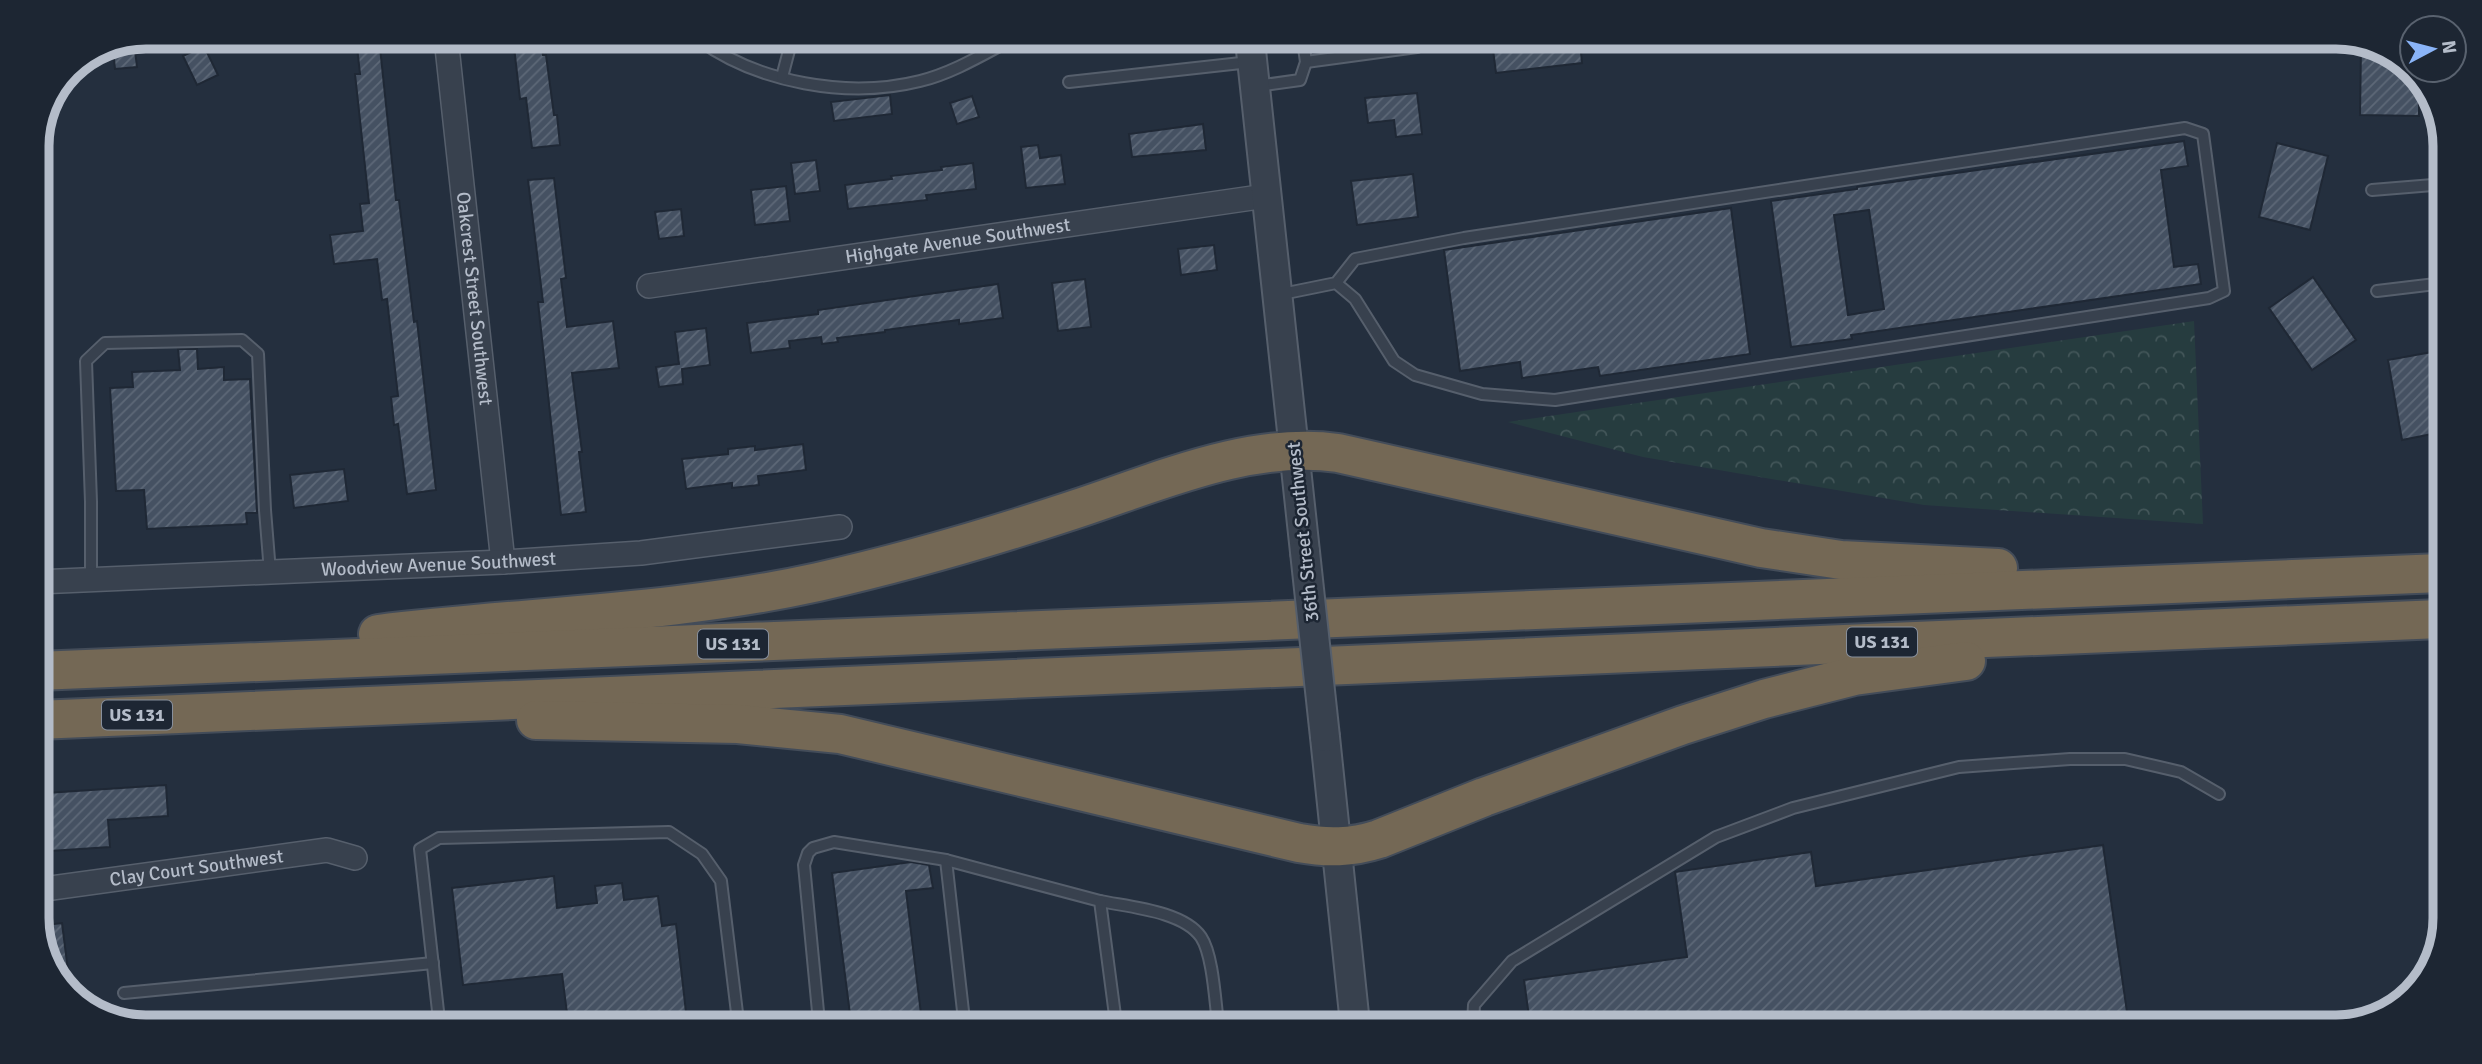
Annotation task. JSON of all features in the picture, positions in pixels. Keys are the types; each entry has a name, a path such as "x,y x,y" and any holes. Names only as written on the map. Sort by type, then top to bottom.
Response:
{"highway":[{"path":"147,667 351,637 647,610 780,590 967,544 1216,464 1254,454 1294,449 1338,453 1761,548 1827,558 2219,581"},
{"name":"US 131","path":"49,671 2433,573"},
{"name":"US 131","path":"49,719 2433,619"},
{"path":"238,710 591,722 738,724 810,730 878,741 1299,843 1338,848 1365,844 1671,729 1814,685 1881,671 2211,628"}],"street":[{"name":"Oakcrest Street Southwest","path":"447,49 503,562"},
{"name":"36th Street Southwest","path":"1252,63 1354,1015"},
{"name":"Highgate Avenue Southwest","path":"649,286 1266,196"},
{"name":"Woodview Avenue Southwest","path":"49,581 503,562 641,553 840,527"},
{"name":"Clay Court Southwest","path":"49,888 327,850 355,858"}],"lane":[{"path":"715,49 750,69 819,85 871,88 920,81 955,69 993,49"},
{"path":"782,77 789,49"},
{"path":"1069,82 1252,63 1300,80 1306,62 1304,49"},
{"path":"1365,49 1366,54"},
{"path":"1306,62 1402,49"},
{"path":"1277,295 1336,283 1355,259 1464,238 2185,128 2203,134 2224,291 2209,298 1555,400 1482,394 1415,375 1394,361 1355,299 1336,283"},
{"path":"2372,190 2433,185"},
{"path":"2377,291 2433,284"},
{"path":"91,579 92,502 86,361 105,343 242,340 258,354 270,572"},
{"path":"1473,1015 1474,1005 1512,961 1716,837 1793,808 1959,767 2070,759 2124,760 2181,772 2219,794"},
{"path":"438,1015 420,849 439,838 669,832 702,853 721,881 737,1015"},
{"path":"818,1015 804,865 813,848 834,842 946,860 1182,920 1201,937 1211,968 1217,1015"},
{"path":"946,860 963,1015"},
{"path":"1100,901 1115,1015"},
{"path":"124,993 433,963"}],"green space":[{"path":"2194,321 2203,524 1924,505 1643,457 1508,422"}],"building":[{"path":"198,49 205,49 218,75 197,85 183,56"},
{"path":"357,49 380,49 396,200 399,200 414,322 417,321 436,490 407,494 398,424 394,425 391,397 398,396 387,299 382,300 377,259 334,264 330,235 363,231 360,204 369,203 355,74 360,74"},
{"path":"514,49 542,49 543,55 546,55 560,145 532,148 526,98 520,99"},
{"path":"1493,49 1581,49 1582,63 1496,73"},
{"path":"135,50 137,67 115,69 113,55"},
{"path":"2361,53 2385,62 2398,72 2398,84 2411,84 2419,96 2419,116 2360,115"},
{"path":"1417,93 1422,134 1396,137 1394,120 1368,123 1365,98"},
{"path":"890,95 892,114 834,121 831,102"},
{"path":"972,96 979,117 957,124 950,103"},
{"path":"1203,124 1206,150 1132,157 1129,134"},
{"path":"2184,141 2188,166 2161,170 2174,267 2198,264 2201,284 1851,335 1852,339 1791,347 1771,201","holes":["1869,210 1884,309 1848,315 1834,215"]},
{"path":"2277,143 2328,156 2310,230 2259,217"},
{"path":"1038,145 1040,158 1061,155 1065,184 1026,188 1021,147"},
{"path":"816,160 820,191 795,194 791,163"},
{"path":"973,163 976,189 926,195 927,200 848,209 845,185"},
{"path":"1413,174 1418,217 1357,225 1351,181"},
{"path":"554,178 566,278 561,279 567,327 613,321 619,368 572,373 586,512 561,515 538,302 543,302 528,180"},
{"path":"786,186 790,221 755,225 751,190"},
{"path":"1731,208 1750,354 1600,376 1598,367 1522,378 1520,362 1460,371 1444,250"},
{"path":"681,209 684,236 659,239 655,212"},
{"path":"1214,245 1217,270 1181,275 1178,249"},
{"path":"2313,277 2356,340 2312,370 2269,308"},
{"path":"1085,279 1091,327 1058,331 1052,283"},
{"path":"998,284 1003,318 959,324 959,320 885,330 837,338 838,342 822,344 821,337 789,341 790,348 751,353 747,323"},
{"path":"706,328 710,365 682,369 683,384 659,387 656,367 679,364 675,332"},
{"path":"178,349 197,349 198,369 224,367 224,380 250,379 257,513 246,513 247,524 147,529 144,490 116,491 110,388 133,387 132,372 180,370"},
{"path":"2433,352 2433,434 2402,440 2388,360"},
{"path":"803,444 806,470 758,476 759,485 732,488 732,483 686,489 682,459 728,454 728,449 755,446 755,450"},
{"path":"344,469 348,501 294,508 290,475"},
{"path":"166,785 168,816 108,820 110,847 50,851 49,793"},
{"path":"2103,845 2127,1015 1529,1015 1524,980 1687,957 1675,872 1811,852 1816,886"},
{"path":"911,862 929,865 933,888 906,891 921,1015 850,1015 832,873"},
{"path":"554,876 557,908 597,903 595,886 622,883 624,900 658,896 662,926 676,924 686,1015 567,1015 562,974 463,985 452,888"},
{"path":"62,923 69,977 54,949 49,925"}]}
